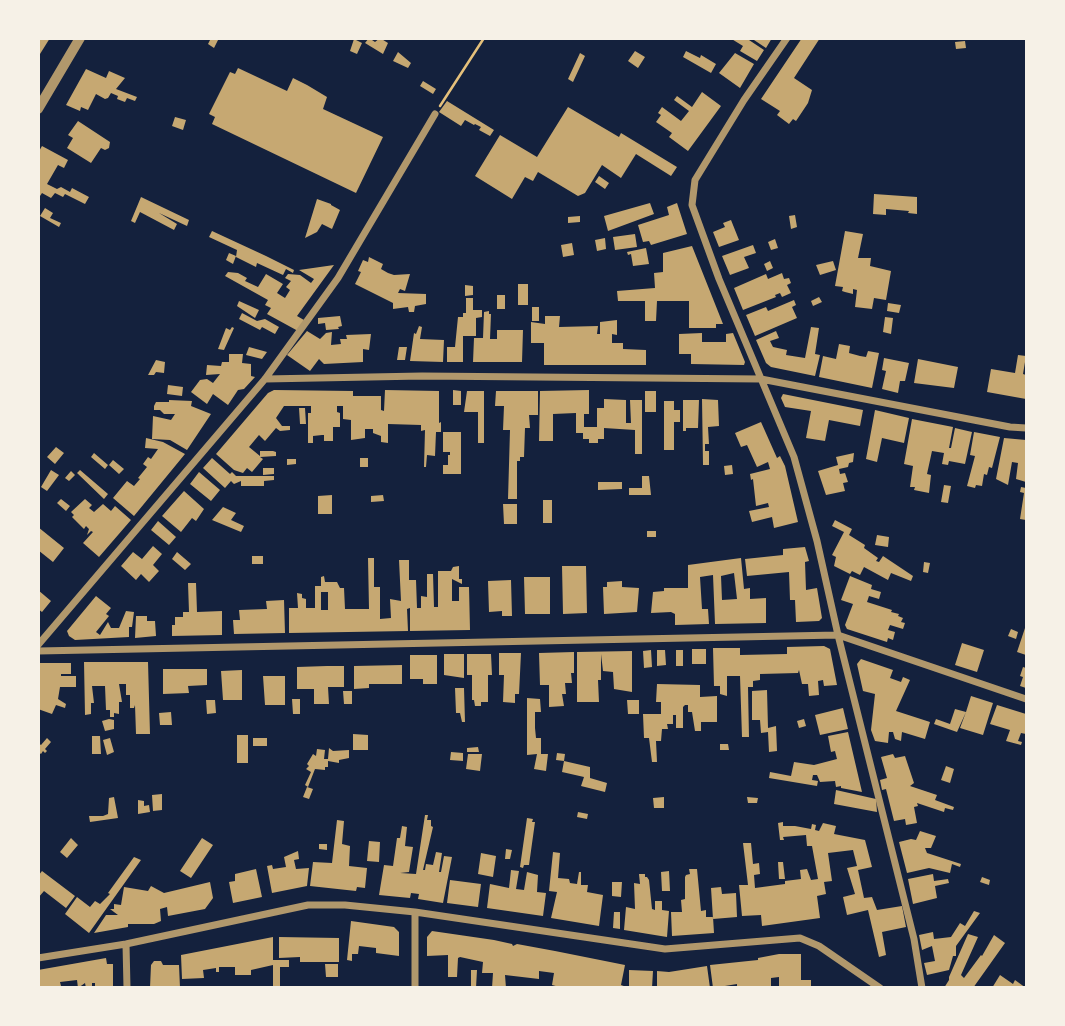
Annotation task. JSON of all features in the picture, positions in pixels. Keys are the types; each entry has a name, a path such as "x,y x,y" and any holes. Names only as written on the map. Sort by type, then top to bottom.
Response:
{"street":[{"path":"38,109 80,38"},
{"path":"787,38 744,100 695,180 692,205 719,279 794,457 914,939 922,988"},
{"path":"38,645 265,379 338,278 435,114"},
{"path":"265,379 422,376 761,379 1027,428"},
{"path":"38,651 838,635 1027,699"},
{"path":"38,958 126,944 308,905 345,905 415,912 665,948 800,938 819,946 880,988"},
{"path":"415,912 415,988"},
{"path":"126,944 127,988"}],"path":[{"path":"435,114 484,38"}],"building":[{"path":"38,38 50,38 40,54 38,53"},
{"path":"211,38 219,38 214,48 208,44"},
{"path":"369,38 375,42 380,38 388,43 383,54 365,43"},
{"path":"730,38 746,38 764,50 757,61 740,51 743,46"},
{"path":"751,38 772,38 766,48"},
{"path":"802,38 820,38 794,78 812,90 808,103 796,121 793,119 789,124 777,115 780,111 761,99"},
{"path":"354,39 362,43 357,54 350,51"},
{"path":"965,41 966,48 956,49 955,42"},
{"path":"635,51 645,57 638,68 628,61"},
{"path":"686,51 700,58 701,55 716,64 711,73 683,57"},
{"path":"398,52 411,63 408,68 393,61"},
{"path":"580,53 585,56 573,82 568,79"},
{"path":"735,53 754,64 740,88 719,73"},
{"path":"238,68 287,91 293,78 327,97 323,109 383,137 356,193 212,124 215,117 209,114 230,72 235,74"},
{"path":"86,69 106,78 109,71 125,78 116,89 137,97 135,101 127,98 125,102 111,93 105,99 96,94 88,110 81,107 80,111 66,105"},
{"path":"423,81 436,89 433,94 420,86"},
{"path":"702,92 721,106 688,151 669,137 672,133 656,122 661,115 658,113 662,107 681,121 689,111 674,100 677,96 692,107"},
{"path":"447,101 494,130 490,136 479,130 481,127 475,124 465,120 461,126 439,112"},
{"path":"568,107 619,137 621,133 677,167 671,176 636,154 621,178 602,165 585,193 578,196 538,172 533,181 525,177 512,199 475,176 500,135 537,157"},
{"path":"175,117 186,120 183,130 172,126"},
{"path":"78,121 110,142 109,148 101,148 91,163 67,148 73,138 68,135"},
{"path":"42,146 68,160 64,168 58,165 47,184 70,192 72,188 89,197 85,204 65,194 63,197 55,193 51,198 42,193 38,199 38,153"},
{"path":"599,176 609,183 605,189 595,182"},
{"path":"874,194 917,197 917,214 886,209 886,215 873,214"},
{"path":"141,197 189,220 187,226 159,213 177,224 174,230 140,212 135,223 131,221"},
{"path":"317,199 340,210 332,229 322,224 317,232 305,238"},
{"path":"650,203 654,214 608,231 604,216"},
{"path":"677,203 687,234 651,245 649,241 643,242 638,225 669,215 667,207"},
{"path":"45,208 53,213 50,218 61,223 59,227 40,216"},
{"path":"795,215 797,227 791,229 789,216"},
{"path":"580,216 580,222 568,223 568,217"},
{"path":"731,220 739,240 719,247 713,232 725,227 723,223"},
{"path":"212,231 294,270 293,273 286,269 283,275 257,263 256,267 236,257 237,250 209,237"},
{"path":"845,231 863,234 858,258 871,258 870,266 891,271 886,300 874,298 872,309 855,307 857,290 853,289 853,294 842,291 843,287 835,286"},
{"path":"635,234 637,247 615,250 613,237"},
{"path":"605,238 606,249 597,251 595,240"},
{"path":"775,239 778,248 771,250 768,242"},
{"path":"572,243 574,255 563,257 561,245"},
{"path":"753,245 756,253 744,257 749,268 730,275 722,256"},
{"path":"692,246 723,324 716,324 716,328 689,328 689,301 657,301 656,321 645,321 645,301 618,301 617,291 655,288 654,273 663,272 663,253"},
{"path":"646,248 649,264 633,266 631,254 628,255 627,252"},
{"path":"229,253 236,256 233,264 226,260"},
{"path":"369,257 383,264 381,269 388,273 410,274 405,291 400,289 398,293 426,294 426,304 415,306 414,312 409,312 408,307 393,309 393,303 355,284 363,260 368,262"},
{"path":"770,261 773,268 767,271 764,264"},
{"path":"833,261 836,270 820,275 816,265"},
{"path":"334,265 297,316 304,320 298,331 267,314 271,308 265,305 268,300 225,276 228,272 238,273 247,278 245,281 258,287 266,274 283,284 277,293 285,298 290,290 286,287 291,281 285,278 288,274 300,275 311,283 314,279 299,270"},
{"path":"782,273 784,279 789,278 791,283 787,285 791,293 782,297 780,293 743,310 734,288 766,274 768,279"},
{"path":"518,284 528,284 528,305 518,305"},
{"path":"465,285 473,286 473,295 465,296"},
{"path":"497,295 505,295 505,309 497,309"},
{"path":"819,297 822,302 813,306 811,301"},
{"path":"466,298 473,298 473,310 482,310 482,317 476,318 476,336 463,336 463,362 447,362 447,347 455,347 458,317 463,317 463,313 466,313"},
{"path":"794,300 796,305 792,307 797,318 755,336 746,315 766,307 768,311"},
{"path":"239,301 259,310 255,318 237,306"},
{"path":"888,303 901,305 899,313 887,311"},
{"path":"532,307 539,307 539,321 532,321"},
{"path":"489,311 490,339 497,339 497,330 523,330 522,362 473,362 474,338 483,338 484,312"},
{"path":"242,313 257,321 265,319 279,327 275,334 262,327 260,330 239,319"},
{"path":"340,316 342,326 338,327 339,329 326,330 325,323 318,324 318,318"},
{"path":"545,316 560,316 559,327 598,326 597,334 600,334 600,322 617,320 617,335 612,334 612,343 623,343 623,349 646,350 646,365 544,365 544,343 531,343 531,322 545,324"},
{"path":"885,317 893,318 891,334 883,332"},
{"path":"419,326 422,327 420,339 444,340 443,362 410,361 414,333 416,334"},
{"path":"811,327 819,328 815,354 820,355 815,376 771,367 766,363 756,340 776,331 779,338 770,341 773,347 787,350 786,355 805,358"},
{"path":"226,328 230,330 234,328 224,350 218,349"},
{"path":"307,331 320,339 326,333 332,332 331,345 341,344 340,339 347,339 346,335 371,334 369,350 363,349 363,362 324,364 319,359 310,371 287,355"},
{"path":"702,333 702,342 726,342 726,334 733,333 744,365 691,364 691,354 679,354 679,334"},
{"path":"839,344 850,346 849,353 860,356 866,357 868,351 879,353 872,388 819,377 823,356 836,359"},
{"path":"249,347 267,352 262,359 246,355"},
{"path":"399,347 407,347 405,360 397,360"},
{"path":"229,354 243,354 242,363 251,364 251,376 255,377 244,389 238,390 228,405 213,394 207,404 191,392 200,380 207,379 213,383 220,374 206,375 207,365 221,366 222,362 229,362"},
{"path":"1018,355 1026,356 1023,374 1026,375 1026,399 987,392 991,369 1015,373"},
{"path":"884,358 909,363 905,381 900,381 898,393 882,389 886,371 882,370"},
{"path":"918,359 958,367 954,388 914,383"},
{"path":"156,360 165,362 164,373 148,375"},
{"path":"168,385 183,387 182,396 167,394"},
{"path":"274,390 353,391 353,396 381,396 381,410 384,411 385,390 439,391 441,432 436,432 435,456 427,455 424,467 425,430 421,431 421,425 388,424 388,443 381,442 381,436 373,433 373,429 365,429 365,438 351,440 351,420 343,419 343,406 337,406 340,427 333,427 333,441 324,441 322,435 313,436 313,443 308,443 308,413 311,413 311,406 284,406 276,418 282,426 290,426 290,430 280,431 276,428 265,441 259,435 249,447 260,456 260,451 273,451 276,456 260,457 263,459 252,472 247,468 243,473 234,470 216,454 268,393"},
{"path":"453,390 461,391 461,405 453,405"},
{"path":"589,390 589,414 584,414 584,427 597,427 597,408 604,408 604,399 626,400 626,423 631,423 630,400 642,400 642,454 635,454 635,430 604,428 604,439 598,439 598,443 589,443 589,439 583,439 583,433 576,433 576,413 553,414 553,441 539,441 540,391"},
{"path":"467,391 484,391 484,443 478,443 478,412 464,412"},
{"path":"496,391 538,391 538,415 529,415 530,428 525,428 524,457 517,461 517,499 508,499 510,430 503,430 504,406 495,406"},
{"path":"645,391 656,391 656,412 645,412"},
{"path":"783,394 863,410 860,426 829,420 825,441 806,438 811,411 785,407 781,398"},
{"path":"702,399 718,400 719,426 708,427 709,444 705,444 705,451 709,451 709,465 703,465"},
{"path":"683,400 699,400 698,428 686,428 686,431 683,431"},
{"path":"192,401 191,406 211,414 187,450 170,440 152,439 153,416 171,420 175,414 164,414 160,410 154,410 154,406 156,402"},
{"path":"664,401 674,401 674,410 680,410 680,422 674,422 674,450 664,450"},
{"path":"299,408 305,408 306,424 300,424"},
{"path":"875,410 909,418 904,443 882,438 877,462 866,459"},
{"path":"912,419 953,427 949,448 955,428 972,432 965,464 949,461 948,465 942,464 944,453 932,451 927,474 931,475 929,493 910,487 913,466 904,464"},
{"path":"761,422 777,458 780,456 785,466 798,522 774,528 772,517 752,522 749,511 769,507 768,503 756,506 750,474 770,469 768,462 757,467 747,445 741,447 735,433"},
{"path":"443,432 461,432 461,474 443,474 443,465 448,465 450,452 443,452"},
{"path":"974,432 1000,437 992,468 989,467 987,475 984,474 982,486 976,485 975,488 967,486 975,456 970,455"},
{"path":"146,438 163,442 185,454 134,516 113,498 127,481 134,486 147,467 143,464 148,457 151,459 158,449 145,448"},
{"path":"1004,438 1026,440 1026,482 1016,479 1018,463 1012,462 1008,485 996,479"},
{"path":"56,447 64,453 55,464 47,457"},
{"path":"94,453 108,465 105,469 91,457"},
{"path":"854,453 853,462 849,463 848,467 839,469 840,474 845,473 848,482 843,483 845,491 826,495 818,471 838,465 836,457"},
{"path":"212,458 230,474 274,476 274,480 264,481 264,486 241,486 241,481 234,484 231,481 225,488 203,468"},
{"path":"360,458 368,458 368,467 360,467"},
{"path":"287,459 296,459 296,464 287,465"},
{"path":"113,460 124,469 119,474 109,465"},
{"path":"732,465 733,474 725,475 724,466"},
{"path":"263,468 274,468 274,474 263,475"},
{"path":"51,470 59,475 47,491 41,487"},
{"path":"80,470 108,494 104,499 77,473"},
{"path":"71,471 75,475 69,481 65,478"},
{"path":"199,472 220,490 211,501 190,484"},
{"path":"642,476 649,476 651,495 629,495 629,488 642,488"},
{"path":"598,482 622,482 622,489 598,490"},
{"path":"944,485 951,486 948,503 941,502"},
{"path":"1021,487 1026,488 1026,520 1020,519 1024,493 1020,492"},
{"path":"184,491 204,509 196,521 192,518 181,532 162,516"},
{"path":"332,495 332,514 318,514 318,496"},
{"path":"383,495 384,501 371,502 371,496"},
{"path":"61,499 70,506 66,511 57,503"},
{"path":"85,499 92,505 89,508 94,512 103,504 111,511 115,506 131,520 99,557 83,543 93,532 87,535 89,529 86,526 84,529 72,517 74,515 71,512"},
{"path":"543,500 552,500 552,523 543,523"},
{"path":"503,504 517,504 517,524 504,524"},
{"path":"223,507 236,513 231,520 244,526 241,532 212,520"},
{"path":"835,520 852,529 849,535 865,545 864,548 878,558 876,561 879,562 883,556 913,576 911,581 891,573 888,580 864,567 860,575 852,571 850,574 834,566 836,557 832,555 844,532 832,526"},
{"path":"158,521 176,537 169,545 151,530"},
{"path":"38,527 64,548 53,562 38,550"},
{"path":"647,531 656,531 656,537 647,537"},
{"path":"877,535 889,537 888,547 875,545"},
{"path":"153,546 162,554 153,565 159,571 149,582 141,574 136,580 121,566 133,552 142,559"},
{"path":"805,547 809,561 805,562 806,590 817,588 822,618 819,621 796,622 795,600 790,600 789,572 747,576 745,559 783,555 783,549"},
{"path":"177,552 191,564 185,570 172,559"},
{"path":"252,556 263,556 263,564 252,564"},
{"path":"368,558 374,558 374,587 380,587 380,619 391,618 390,599 401,601 399,560 409,560 409,580 416,580 417,608 421,608 421,596 427,597 427,574 433,574 434,607 438,607 438,571 451,571 453,567 459,566 459,579 462,579 462,584 452,579 452,601 459,601 459,587 469,587 470,630 410,631 410,608 407,609 408,631 289,633 289,608 298,608 297,593 306,599 306,608 315,608 315,586 321,586 321,577 324,576 325,582 337,582 340,588 344,588 345,609 369,609","holes":["321,592 328,592 328,610 321,610"]},
{"path":"741,558 744,589 750,588 750,599 766,598 766,623 715,624 713,575 700,577 702,609 708,609 709,624 675,625 675,614 671,612 651,613 653,592 664,591 664,588 688,588 688,565","holes":["734,573 737,599 722,600 721,576"]},
{"path":"924,562 930,563 928,573 923,572"},
{"path":"562,566 586,566 587,613 563,614"},
{"path":"850,576 881,592 879,599 869,596 867,602 892,610 891,612 903,618 903,629 890,625 888,630 895,632 893,640 888,638 887,642 847,629 845,625 853,604 841,600"},
{"path":"524,577 550,577 550,614 525,614"},
{"path":"511,580 512,616 502,616 502,611 489,612 488,581"},
{"path":"622,581 622,587 639,588 637,612 604,614 603,587 607,587 607,582"},
{"path":"188,583 196,583 197,612 222,611 222,635 172,636 175,617 183,617 183,612 189,612"},
{"path":"38,590 51,601 42,612 38,609"},
{"path":"96,596 111,608 106,614 109,616 96,632 100,635 108,622 111,628 119,628 126,611 134,612 129,637 75,640 69,636 67,631"},
{"path":"284,600 285,633 234,634 233,620 240,620 239,610 267,609 266,601"},
{"path":"136,616 147,616 147,621 155,621 156,636 135,638"},
{"path":"1026,625 1026,655 1017,652"},
{"path":"1011,629 1018,632 1016,639 1008,636"},
{"path":"962,643 984,650 977,672 955,665"},
{"path":"824,646 830,649 837,685 824,686 823,680 818,681 819,695 809,696 808,684 802,684 799,670 798,673 760,674 760,680 753,681 753,687 748,687 749,737 742,737 740,676 727,676 727,696 720,694 720,686 714,686 713,648 740,648 740,655 787,654 787,647"},
{"path":"692,649 706,649 706,664 692,664"},
{"path":"651,650 652,667 644,668 643,651"},
{"path":"657,650 665,650 666,665 657,666"},
{"path":"676,650 683,650 683,666 676,666"},
{"path":"632,651 632,692 614,689 613,672 603,671 601,654 599,702 577,702 577,652"},
{"path":"574,652 572,683 565,683 566,694 562,694 564,706 549,707 549,685 540,685 539,653"},
{"path":"499,653 521,653 519,694 515,694 515,703 503,702 504,675 499,675"},
{"path":"444,654 464,654 464,678 444,675"},
{"path":"467,654 491,654 492,675 488,675 488,702 481,702 481,706 475,706 472,700 472,675 467,675"},
{"path":"410,655 437,655 437,684 423,684 423,679 410,679"},
{"path":"861,659 893,670 890,678 901,682 903,677 910,680 896,711 930,722 925,739 902,732 901,741 895,739 893,732 889,732 888,743 875,741 871,730 875,694 863,691 857,664"},
{"path":"84,662 148,662 150,734 136,734 135,705 130,708 130,695 126,695 126,684 119,684 122,702 119,702 119,714 114,713 114,717 110,717 110,710 106,710 105,686 92,686 94,703 91,703 91,714 85,715"},
{"path":"38,663 71,663 71,674 61,676 76,676 76,687 60,687 58,699 66,704 65,708 56,705 52,714 38,709"},
{"path":"402,665 402,684 369,684 369,688 354,689 354,666"},
{"path":"344,666 344,687 328,687 329,704 314,704 314,689 297,689 297,667"},
{"path":"1023,667 1026,668 1026,688 1020,686"},
{"path":"163,669 207,669 207,685 188,686 189,693 163,694"},
{"path":"242,670 242,700 223,700 221,671"},
{"path":"263,676 285,676 285,705 265,705"},
{"path":"657,684 700,685 700,697 717,696 717,722 701,722 701,731 695,731 692,712 688,712 688,705 685,705 683,728 676,728 676,715 673,715 673,724 667,724 668,729 662,729 661,741 656,741 657,762 652,762 649,738 644,738 643,714 661,714 661,702 656,702"},
{"path":"455,688 464,688 465,722 462,722 460,713 456,713"},
{"path":"767,690 768,728 776,726 777,751 769,752 768,732 761,733 760,720 752,720 752,691"},
{"path":"343,691 352,691 352,704 344,704"},
{"path":"971,696 993,703 983,735 960,728"},
{"path":"527,698 540,699 541,712 535,712 535,728 536,738 541,738 541,754 548,754 546,771 534,769 537,754 527,755"},
{"path":"292,699 300,699 300,714 293,714"},
{"path":"206,700 215,700 216,713 207,714"},
{"path":"627,700 639,700 639,714 628,714"},
{"path":"997,705 1026,714 1026,734 1021,733 1018,741 1022,742 1021,745 1006,741 1010,730 990,724"},
{"path":"843,708 848,729 820,735 815,715"},
{"path":"955,709 966,712 957,732 934,724 936,719 950,724"},
{"path":"171,712 172,725 160,725 159,713"},
{"path":"804,719 806,726 799,728 797,721"},
{"path":"114,720 114,729 105,731 102,721"},
{"path":"848,732 862,792 836,787 835,781 820,782 817,775 813,775 812,780 818,781 817,786 769,778 770,772 791,776 794,762 814,765 837,759 835,751 831,752 828,736"},
{"path":"353,734 368,735 368,750 353,750"},
{"path":"237,735 248,735 248,763 237,763"},
{"path":"92,736 100,736 101,754 92,754"},
{"path":"47,738 51,742 45,749 47,751 41,754 38,752 38,743 41,745"},
{"path":"110,738 114,752 107,755 103,740"},
{"path":"253,738 267,738 267,746 253,746"},
{"path":"720,744 728,744 729,750 720,750"},
{"path":"478,747 479,752 467,752 467,748"},
{"path":"329,748 333,751 349,750 349,758 339,760 339,763 328,761 325,770 315,769 308,787 305,785 311,772 306,769 309,766 307,764 313,754 316,756 317,749 325,750 324,759 328,759"},
{"path":"451,752 463,753 463,761 450,760"},
{"path":"557,753 565,754 564,761 556,760"},
{"path":"468,754 482,754 480,771 466,769"},
{"path":"893,754 895,758 905,756 914,783 910,786 937,795 935,800 954,807 953,810 945,808 944,812 917,803 918,806 914,807 917,823 906,825 905,819 894,821 886,789 882,790 880,780 887,778 881,757"},
{"path":"564,761 590,767 590,778 607,783 605,792 581,786 584,777 562,772"},
{"path":"946,766 954,769 950,783 941,780"},
{"path":"307,787 313,789 309,799 303,797"},
{"path":"836,790 876,799 877,812 834,804"},
{"path":"162,794 162,810 153,811 152,795"},
{"path":"114,797 118,818 90,822 89,816 108,814 109,798"},
{"path":"664,797 664,808 654,808 653,798"},
{"path":"747,797 758,798 757,803 748,803"},
{"path":"138,800 144,801 144,806 149,805 150,812 138,814"},
{"path":"578,812 588,814 587,819 577,817"},
{"path":"425,815 428,815 427,820 431,820 433,827 423,870 426,864 433,865 436,852 442,853 439,872 444,856 452,857 443,903 418,899 419,894 411,893 410,898 379,895 384,865 393,866 397,838 400,838 402,826 407,827 405,846 413,847 409,872 400,873 416,874"},
{"path":"527,818 535,822 529,865 524,865 523,868 520,867"},
{"path":"337,820 344,821 342,844 350,846 349,866 367,868 365,888 357,887 356,891 310,886 313,862 332,863"},
{"path":"783,822 783,826 811,829 812,824 816,825 815,830 819,831 823,823 836,826 834,834 865,840 872,867 858,870 864,898 872,897 877,910 902,906 906,927 882,932 886,955 879,957 868,910 847,915 843,897 855,894 847,868 857,866 853,850 828,853 832,881 824,882 826,894 817,896 820,918 762,926 761,915 742,916 739,885 748,885 743,843 751,843 753,864 759,863 760,874 754,875 755,888 801,879 800,870 807,869 811,880 818,879 812,846 807,846 806,835 783,837 784,840 780,840 778,823"},
{"path":"920,831 936,836 931,848 925,848 927,853 961,864 960,867 952,864 950,873 929,868 907,873 899,842 916,840"},
{"path":"71,838 78,845 67,858 60,852"},
{"path":"202,838 213,845 191,878 180,871"},
{"path":"369,841 380,842 379,862 367,861"},
{"path":"319,844 327,844 327,850 319,849"},
{"path":"506,849 512,850 510,859 505,859"},
{"path":"298,851 299,859 294,860 296,869 309,868 307,886 272,893 267,866 272,865 273,869 286,867 284,857"},
{"path":"553,852 560,853 558,878 569,879 570,883 577,884 581,872 581,885 588,885 587,892 603,895 599,926 551,918 557,892 549,891"},
{"path":"481,853 496,856 493,877 478,874"},
{"path":"134,857 141,860 89,933 65,914 77,897 90,907 95,901 100,904 110,894 108,893"},
{"path":"778,862 783,862 785,879 779,879"},
{"path":"256,869 262,897 233,903 229,882 235,881 235,874"},
{"path":"689,869 697,869 701,911 706,910 706,917 713,917 714,933 672,936 671,912 682,912 681,900 685,899 685,877 690,874"},
{"path":"511,870 519,871 516,889 524,890 527,872 538,875 537,892 546,893 543,916 487,908 490,884 509,888"},
{"path":"42,871 75,896 66,908 44,891 38,898 38,876"},
{"path":"669,871 670,891 662,891 661,872"},
{"path":"639,874 645,874 649,880 652,909 655,910 655,901 662,901 662,910 669,911 667,937 624,930 626,907 635,909 634,883 640,884"},
{"path":"933,874 934,881 948,879 949,883 935,886 937,898 913,904 908,879"},
{"path":"982,877 990,880 989,885 980,882"},
{"path":"450,880 481,884 478,907 447,903"},
{"path":"210,882 213,898 205,909 168,916 167,907 160,909 161,921 154,924 128,924 128,927 94,933 106,915 118,915 110,909 114,909 114,904 121,905 124,887 148,891 151,886 164,893"},
{"path":"612,882 622,882 621,897 612,896"},
{"path":"721,887 722,894 736,893 737,917 713,919 711,888"},
{"path":"974,911 980,913 956,946 956,956 953,956 949,970 927,975 924,963 935,961 932,946 922,950 919,935 933,932 934,939 951,937 960,923 965,926"},
{"path":"614,912 620,912 620,929 613,928"},
{"path":"351,921 394,927 399,932 399,956 376,953 376,948 359,946 358,954 352,954 352,961 347,960"},
{"path":"432,931 625,965 621,985 629,988 563,988 552,985 554,973 539,971 539,979 505,975 506,988 492,988 493,973 482,973 483,962 460,957 457,977 448,977 448,955 427,956 427,937"},
{"path":"968,934 978,937 961,975 964,978 982,956 994,935 1005,943 973,988 944,988 949,980"},
{"path":"273,937 273,960 289,960 289,967 280,967 280,988 273,988 273,965 251,970 251,975 235,975 235,967 219,967 219,972 216,972 216,968 203,970 204,978 182,979 181,955"},
{"path":"279,937 339,938 339,962 300,962 300,957 279,958"},
{"path":"779,954 801,954 801,980 811,980 811,988 779,988 779,977 771,978 771,988 737,988 737,984 713,988 710,965 758,960"},
{"path":"106,958 107,964 113,964 113,988 95,988 95,983 92,983 92,988 86,988 85,983 78,988 77,980 60,982 61,986 54,988 38,988 38,970"},
{"path":"154,961 161,961 163,965 179,965 180,988 150,988 151,965"},
{"path":"325,964 338,964 338,977 326,977"},
{"path":"707,966 710,988 657,988 657,971 669,972"},
{"path":"471,970 477,970 476,988 471,988"},
{"path":"629,970 653,971 652,988 629,988"},
{"path":"1000,975 1013,984 1015,980 1026,988 992,988"}]}
